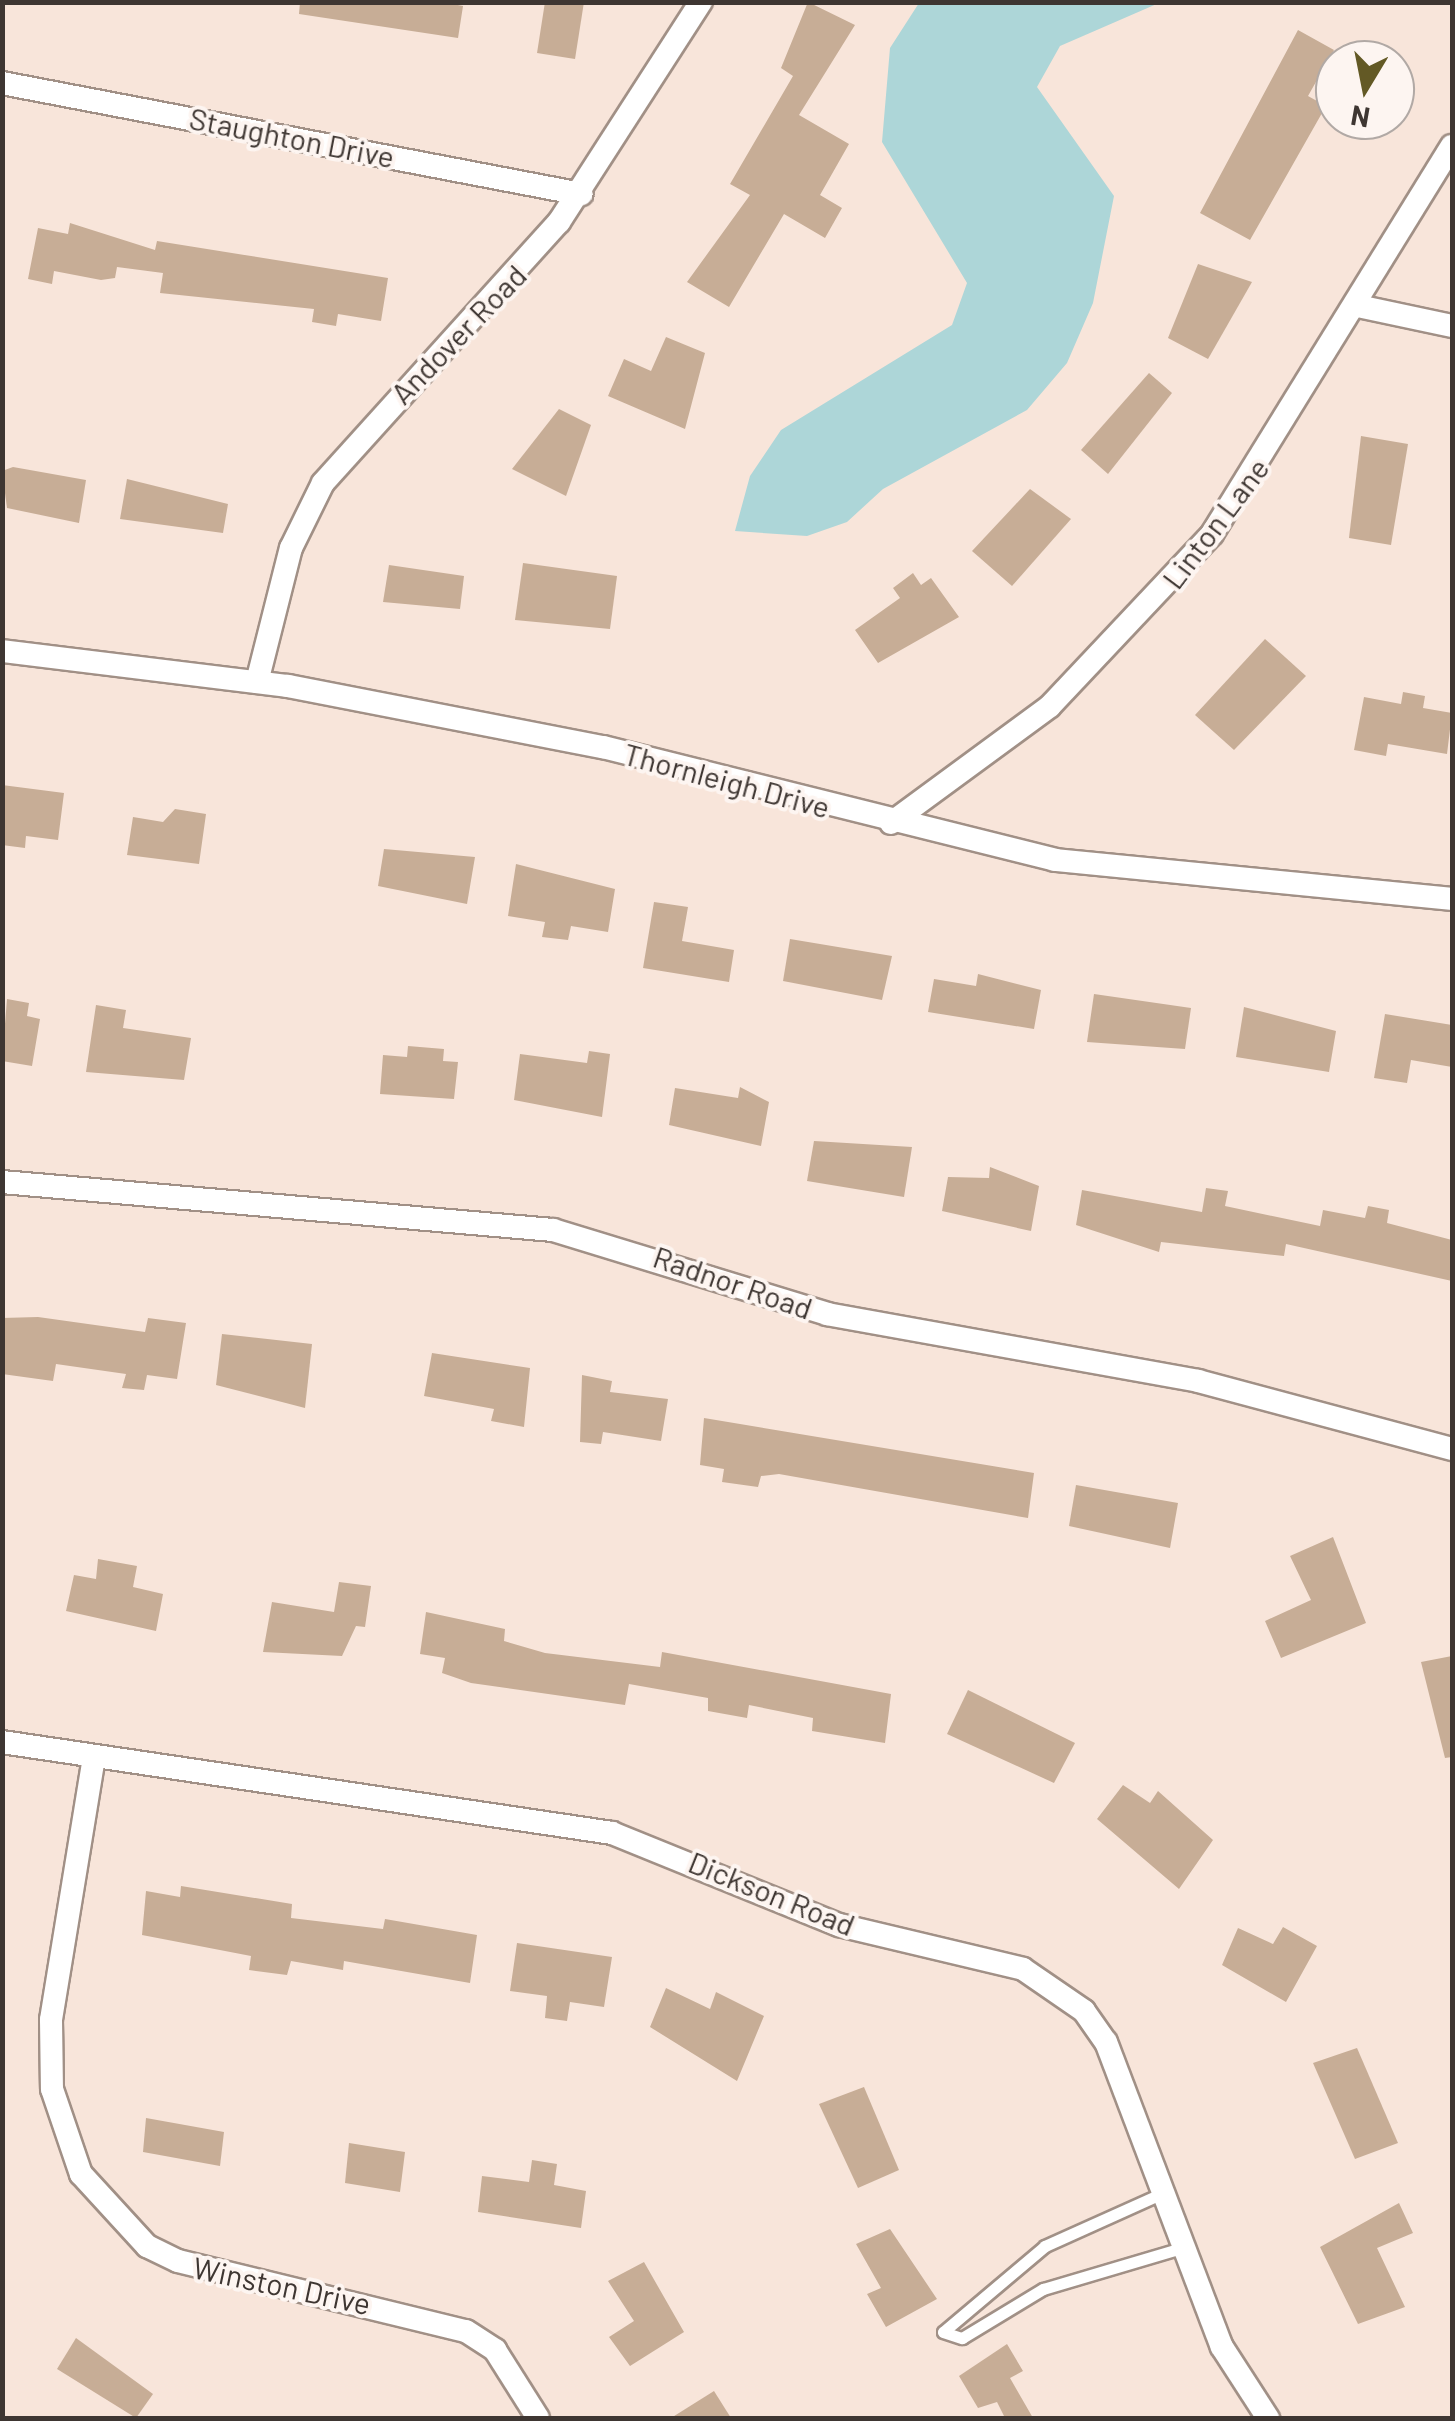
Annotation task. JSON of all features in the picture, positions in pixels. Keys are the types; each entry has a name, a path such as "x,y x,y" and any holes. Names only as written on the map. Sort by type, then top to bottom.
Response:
{"street":[{"name":"Andover Road","path":"257,682 291,548 323,482 581,194 701,2"},
{"name":"Staughton Drive","path":"2,83 581,194"},
{"name":"Linton Lane","path":"890,823 1012,738 1147,610 1248,484 1452,146"},
{"path":"1358,306 1452,326"},
{"name":"Thornleigh Drive","path":"2,651 257,682 603,747 890,823 1153,874 1452,899"},
{"name":"Radnor Road","path":"2,1182 553,1230 827,1314 1198,1381 1452,1449"},
{"name":"Dickson Road","path":"2,1742 612,1833 840,1925 1023,1969 1100,2030 1222,2347 1268,2418"},
{"name":"Winston Drive","path":"94,1756 51,2020 52,2090 82,2174 147,2246 178,2262 466,2331 495,2350 538,2418"}],"lane":[{"path":"1165,2192 1045,2246 943,2332 962,2338 1043,2289 1185,2247"}],"water":[{"path":"919,3 1159,3 1060,46 1037,87 1114,196 1093,303 1067,363 1027,410 883,489 847,522 807,536 735,531 750,476 781,430 952,325 967,283 882,142 890,48"}],"building":[{"path":"300,2 442,2 463,6 458,38 299,14"},
{"path":"545,2 584,2 575,59 537,53"},
{"path":"808,2 855,25 799,115 849,144 820,195 842,208 825,238 784,214 729,307 687,282 750,195 730,184 793,76 781,68"},
{"path":"1298,30 1316,40 1315,84 1308,96 1315,100 1315,125 1250,240 1200,213"},
{"path":"70,223 155,250 157,241 388,278 381,321 338,314 336,326 312,322 314,309 160,293 163,273 117,267 115,278 101,280 54,271 52,284 28,279 38,228 68,234"},
{"path":"1198,264 1252,282 1208,359 1168,338"},
{"path":"666,337 705,353 685,429 608,396 624,359 651,371"},
{"path":"1149,373 1172,393 1108,474 1081,450"},
{"path":"559,409 591,425 566,496 512,469"},
{"path":"1361,436 1408,444 1391,545 1349,538"},
{"path":"13,467 86,480 79,523 7,508 2,471"},
{"path":"127,479 228,504 223,533 120,519"},
{"path":"1030,489 1071,519 1012,586 972,551"},
{"path":"523,563 617,576 610,629 515,620"},
{"path":"389,565 464,576 460,609 383,602"},
{"path":"913,573 921,585 931,578 959,617 878,663 855,630 900,598 893,588"},
{"path":"1265,639 1306,676 1234,750 1195,715"},
{"path":"1403,692 1425,696 1423,708 1452,713 1447,754 1388,744 1386,756 1354,750 1364,697 1401,704"},
{"path":"2,785 64,793 58,840 26,836 25,848 2,845"},
{"path":"175,809 206,814 199,864 127,855 133,817 163,822"},
{"path":"384,849 475,857 467,904 378,886"},
{"path":"516,864 615,889 608,932 571,926 568,940 542,937 545,922 508,916"},
{"path":"654,902 688,907 682,941 734,950 729,982 643,968"},
{"path":"790,939 892,956 882,1000 783,981"},
{"path":"978,974 1041,990 1034,1029 928,1012 934,979 976,986"},
{"path":"1094,994 1191,1008 1185,1049 1087,1042"},
{"path":"7,999 29,1003 27,1016 40,1019 32,1066 2,1061"},
{"path":"96,1005 126,1010 123,1028 191,1038 184,1080 86,1072"},
{"path":"1244,1007 1336,1031 1329,1072 1236,1057"},
{"path":"1385,1014 1452,1025 1452,1067 1411,1060 1407,1083 1374,1078"},
{"path":"408,1046 444,1049 443,1061 458,1062 454,1099 380,1094 383,1055 407,1057"},
{"path":"589,1051 610,1054 602,1117 514,1100 520,1054 587,1063"},
{"path":"740,1087 769,1102 761,1146 669,1125 675,1088 738,1098"},
{"path":"814,1141 912,1147 904,1197 807,1181"},
{"path":"990,1167 1039,1186 1031,1231 942,1211 948,1177 989,1178"},
{"path":"1206,1188 1228,1191 1225,1206 1320,1226 1323,1210 1365,1218 1368,1206 1389,1210 1387,1223 1452,1240 1452,1281 1286,1244 1284,1256 1161,1242 1159,1252 1076,1225 1082,1190 1202,1212"},
{"path":"38,1317 145,1332 148,1318 186,1323 177,1379 147,1375 144,1390 122,1388 126,1374 56,1364 53,1381 2,1374 2,1318"},
{"path":"222,1334 312,1344 305,1408 216,1385"},
{"path":"432,1353 530,1368 524,1427 491,1421 494,1409 424,1396"},
{"path":"582,1375 612,1381 610,1392 668,1399 661,1441 603,1432 601,1444 580,1442"},
{"path":"704,1418 1034,1473 1028,1518 779,1474 761,1476 758,1487 722,1482 724,1469 700,1465"},
{"path":"1076,1485 1178,1503 1170,1548 1069,1526"},
{"path":"1333,1537 1366,1623 1281,1658 1265,1621 1311,1600 1290,1556"},
{"path":"98,1559 137,1566 133,1587 163,1594 156,1631 66,1611 74,1575 96,1579"},
{"path":"339,1582 371,1586 365,1627 356,1626 342,1656 263,1652 272,1602 334,1612"},
{"path":"426,1612 505,1629 504,1641 545,1653 660,1667 662,1652 891,1694 885,1743 812,1731 813,1718 749,1705 747,1718 708,1711 708,1698 629,1684 625,1705 471,1683 442,1673 445,1658 420,1654"},
{"path":"1452,1656 1452,1757 1445,1758 1421,1662"},
{"path":"968,1690 1075,1743 1054,1783 947,1734"},
{"path":"1123,1785 1150,1803 1158,1791 1213,1840 1179,1889 1097,1819"},
{"path":"181,1886 292,1904 291,1918 383,1929 385,1919 477,1935 470,1983 344,1961 343,1970 291,1961 287,1975 249,1970 251,1956 142,1935 146,1891 180,1897"},
{"path":"1283,1927 1317,1946 1286,2002 1222,1965 1238,1928 1273,1944"},
{"path":"517,1943 612,1957 604,2007 570,2002 567,2021 545,2018 547,1996 510,1991"},
{"path":"666,1988 710,2009 716,1992 764,2016 737,2081 650,2027"},
{"path":"1357,2048 1398,2143 1355,2159 1313,2063"},
{"path":"864,2087 899,2170 858,2188 819,2104"},
{"path":"146,2118 224,2132 220,2166 143,2152"},
{"path":"349,2143 405,2152 400,2192 345,2183"},
{"path":"532,2160 557,2164 554,2185 586,2191 581,2228 478,2212 482,2176 529,2182"},
{"path":"1399,2203 1413,2233 1377,2248 1405,2307 1358,2324 1320,2247"},
{"path":"890,2229 937,2299 886,2327 867,2294 881,2288 856,2244"},
{"path":"644,2262 684,2332 630,2366 609,2337 634,2321 608,2281"},
{"path":"76,2338 153,2394 136,2418 57,2369"},
{"path":"1007,2344 1023,2371 1010,2378 1033,2418 1005,2418 997,2402 978,2408 959,2376"},
{"path":"714,2391 731,2418 671,2418"}]}
